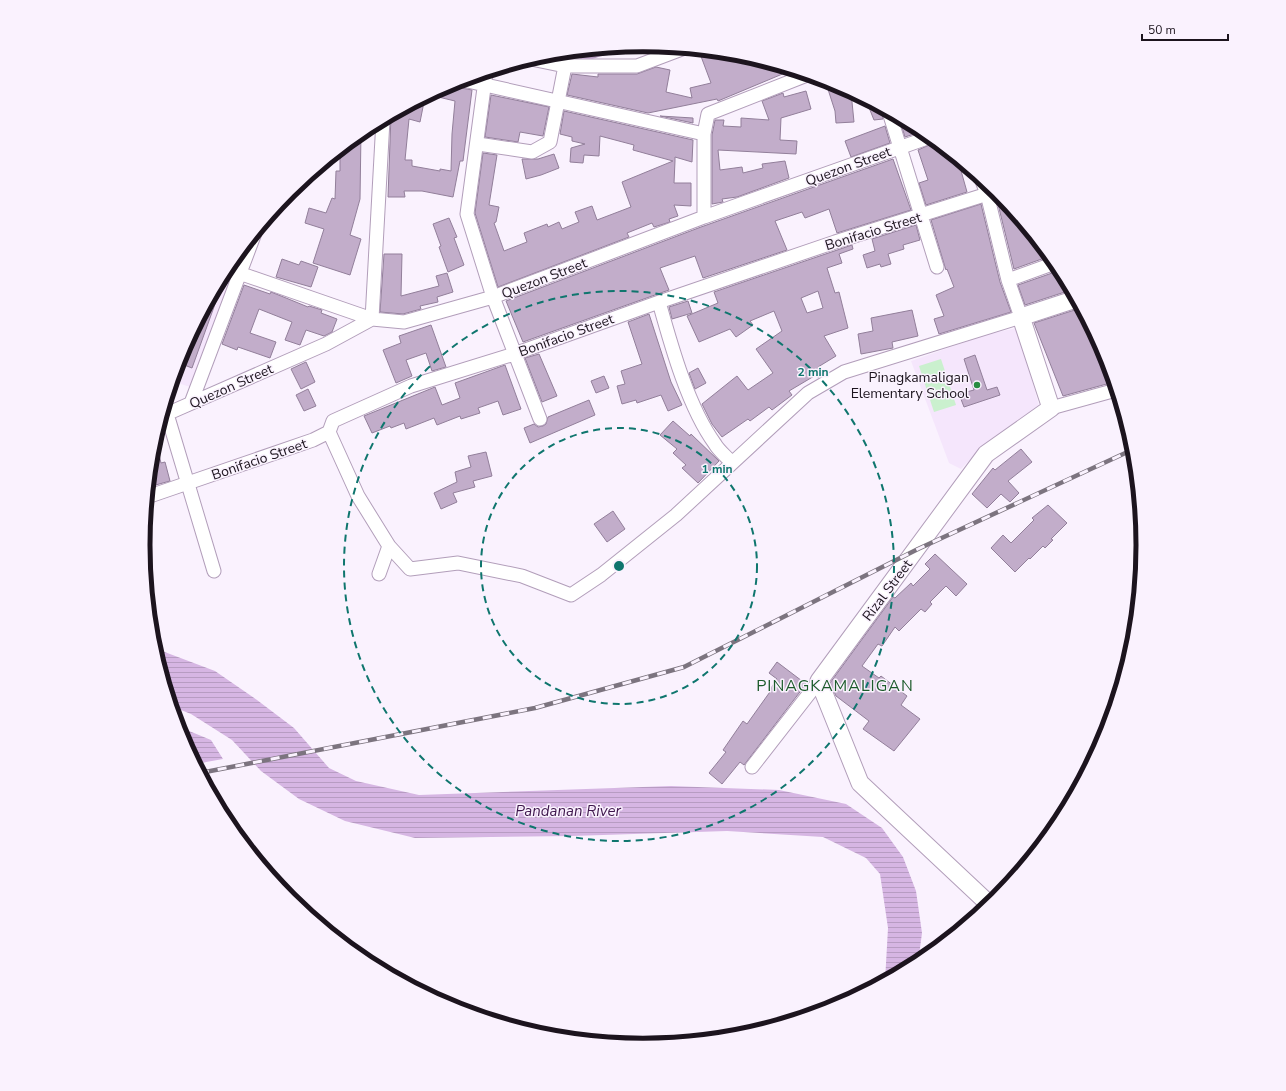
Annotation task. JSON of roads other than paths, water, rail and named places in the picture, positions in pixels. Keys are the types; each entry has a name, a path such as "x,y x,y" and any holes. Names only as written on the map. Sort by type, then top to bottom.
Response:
{"street":[{"path":"544,62 565,66 637,66 672,53"},
{"path":"478,144 532,152 550,142 565,66"},
{"path":"540,420 492,297 467,214 478,144 485,78 559,100 704,134"},
{"path":"704,217 704,134 708,114 800,78"},
{"path":"891,119 938,267"},
{"path":"239,273 372,319 383,126"},
{"name":"Quezon Street","path":"167,413 326,344 372,319 404,322 492,297 704,217 923,139"},
{"name":"Bonifacio Street","path":"153,495 313,440 329,432 333,421 411,386 514,354 659,302 835,242 989,194"},
{"path":"993,198 1008,280 1051,408 1111,391"},
{"path":"191,403 249,248"},
{"path":"1008,280 1048,264"},
{"path":"329,432 358,496 389,546 410,569 458,563 522,576 571,595 601,575 676,515 808,393 844,372 1071,301"},
{"path":"659,302 673,351 698,414 715,444 732,462"},
{"name":"Rizal Street","path":"819,682 986,454 1051,408"},
{"path":"166,420 189,483 214,571"},
{"path":"378,574 389,546"},
{"path":"752,767 819,682 860,783 985,901"}],"water":[{"path":"609,53 581,63 580,56"},
{"name":"Pandanan River","path":"161,651 215,671 294,728 329,768 356,781 419,795 671,786 779,790 846,804 882,828 903,857 916,891 922,933 919,954 885,975 888,928 880,874 866,858 823,837 727,831 572,836 415,838 345,821 299,799 261,771 232,740 191,714 178,709 166,673"},
{"path":"185,729 211,740 223,759 200,763"}],"railway":[{"path":"205,772 535,708 684,667 918,549 1127,452"}],"place":[{"name":"Pinagkamaligan Elementary School","path":"977,385"}],"district":[{"name":"PINAGKAMALIGAN","path":"835,685"}]}
